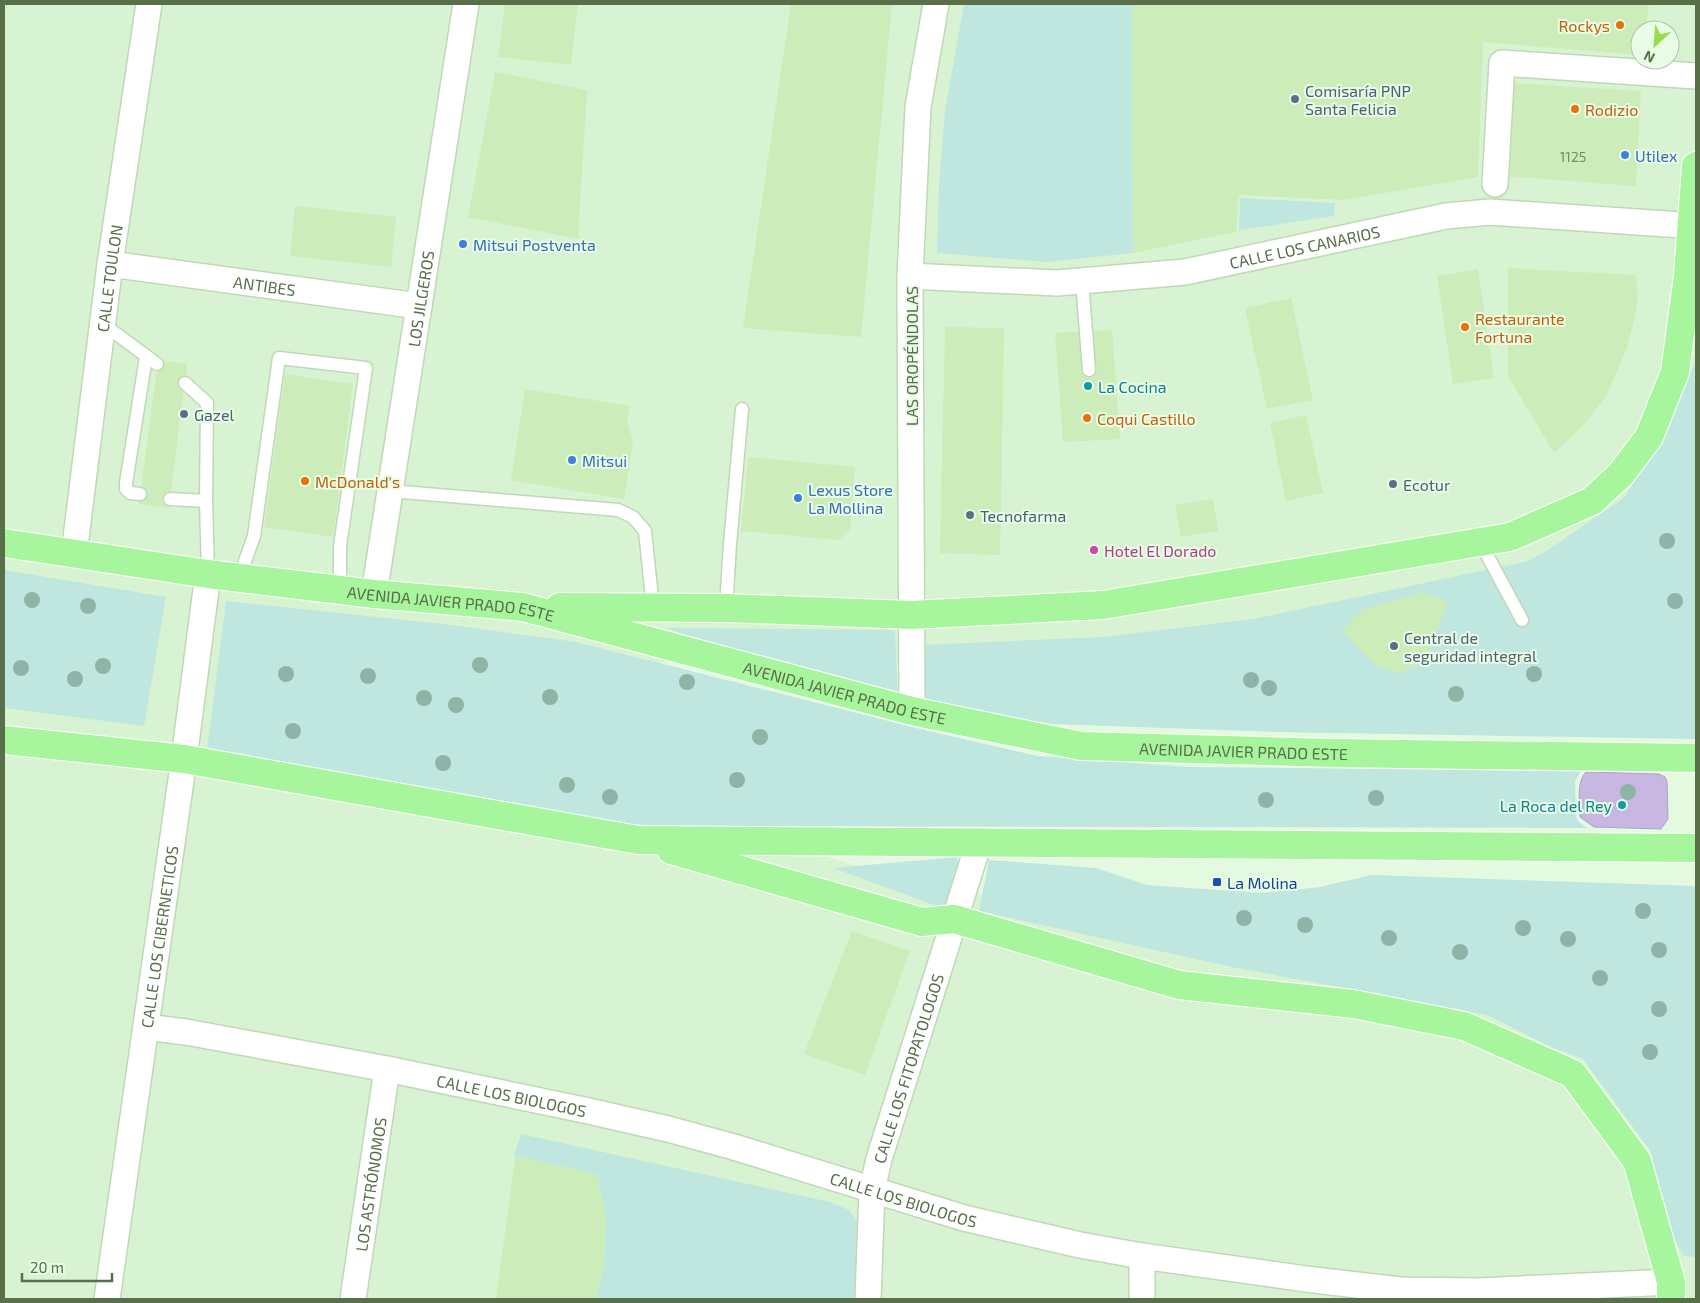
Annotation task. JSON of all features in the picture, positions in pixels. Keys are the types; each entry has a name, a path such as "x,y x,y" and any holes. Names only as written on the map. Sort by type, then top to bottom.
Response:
{"main road":[{"path":"522,607 726,608 911,615 1103,606 1510,537 1592,501 1621,474 1650,436 1675,372 1694,226 1696,166"},
{"name":"AVENIDA JAVIER PRADO ESTE","path":"4,543 239,578 374,594 522,607 912,711 1081,746 1334,753 1696,758"},
{"path":"4,740 184,759 638,840 922,922 954,919 1179,985 1354,1004 1464,1026 1573,1074 1637,1161 1671,1291"},
{"path":"638,840 1696,848"}],"street":[{"name":"CALLE TOULON","path":"74,554 110,264 149,4"},
{"name":"LOS JILGEROS","path":"374,594 466,4"},
{"name":"LAS OROPÉNDOLAS","path":"912,711 910,276 918,107 936,4"},
{"path":"1495,184 1502,63 1696,76"},
{"name":"CALLE LOS CANARIOS","path":"910,276 1057,283 1185,272 1446,216 1490,212 1694,226"},
{"name":"ANTIBES","path":"110,264 419,306"},
{"name":"CALLE LOS CIBERNETICOS","path":"107,1299 184,759 208,574"},
{"name":"CALLE LOS FITOPATOLOGOS","path":"868,1299 872,1190 879,1159 979,842"},
{"name":"CALLE LOS BIOLOGOS","path":"146,1027 195,1034 387,1069 668,1129 964,1218 1142,1256 1400,1294 1488,1290 1671,1291"},
{"name":"LOS ASTRÓNOMOS","path":"353,1299 387,1069"},
{"path":"1142,1256 1142,1299"}],"lane":[{"path":"1082,281 1089,370"},
{"path":"103,324 157,364"},
{"path":"140,494 130,493 126,489 126,483 146,357"},
{"path":"239,578 254,536 279,358 366,368 340,546 340,590"},
{"path":"185,383 207,404 206,501 208,574"},
{"path":"726,608 742,410"},
{"path":"390,491 618,510 633,517 645,531 653,608"},
{"path":"170,499 206,501"},
{"path":"1480,542 1522,620"}],"shaded area":[{"path":"4,4 1696,4 1696,389 1638,501 1563,557 1475,580 969,671 760,640 617,674 658,803 898,879 1022,902 1478,1004 1592,1054 1696,1205 1696,1299 4,1299"},
{"path":"964,4 1132,4 1133,253 1046,262 937,253 939,187 945,111"},
{"path":"1240,198 1335,203 1334,216 1239,230"},
{"path":"1694,365 1696,367 1696,739 1276,732 1051,724 924,703 923,645 1103,637 1253,619 1528,561 1548,550 1625,497 1659,441"},
{"path":"4,570 166,597 144,726 4,708"},
{"path":"226,601 452,625 576,642 924,730 1038,756 1192,767 1581,771 1575,781 1576,817 1587,828 680,826 628,824 207,750"},
{"path":"664,628 895,630 898,697"},
{"path":"1586,772 1659,774 1665,777 1667,781 1668,819 1661,829 1594,827 1580,817 1580,787"},
{"path":"958,857 953,912 833,868"},
{"path":"989,860 1096,868 1147,885 1262,893 1320,887 1371,875 1696,886 1696,1257 1684,1256 1675,1240 1650,1150 1583,1059 1549,1046 1487,1015 1232,967 979,911"},
{"path":"521,1134 830,1202 849,1210 860,1227 858,1299 596,1299 604,1262 606,1220 597,1174 514,1156"}],"building":[{"path":"505,4 578,4 571,65 498,57"},
{"path":"791,4 892,4 861,337 743,328"},
{"path":"1132,4 1649,4 1647,20 1630,20 1630,54 1483,42 1478,177 1344,200 1239,195 1236,232 1133,253"},
{"path":"495,72 587,90 578,239 468,217"},
{"path":"1511,83 1641,91 1636,186 1506,176"},
{"path":"295,206 396,217 391,267 290,256"},
{"path":"1508,268 1636,275 1638,301 1633,324 1627,347 1607,395 1582,427 1554,453 1508,376"},
{"name":"Restaurante Fortuna","path":"1478,269 1494,378 1453,384 1437,276"},
{"path":"1291,298 1313,400 1267,409 1245,308"},
{"path":"945,327 1004,328 1000,555 940,553"},
{"name":"La Cocina","path":"1112,330 1120,439 1063,442 1055,333"},
{"path":"158,360 187,364 169,508 139,504"},
{"path":"285,374 353,384 333,537 264,527"},
{"name":"Mitsui","path":"525,389 630,406 627,419 633,441 624,499 511,480"},
{"path":"1306,415 1323,493 1286,501 1270,423"},
{"name":"Lexus Store La Mollina","path":"748,457 855,467 850,529 839,540 741,531"},
{"path":"1213,499 1218,531 1181,537 1175,505"},
{"name":"Central de seguridad integral","path":"1421,593 1448,601 1425,662 1399,673 1379,668 1342,630 1363,609"},
{"path":"852,931 910,951 865,1075 804,1054"},
{"path":"514,1156 597,1174 606,1219 604,1262 596,1299 496,1299"}],"place":[{"name":"Rockys","path":"1620,25"},
{"name":"Comisaría PNP Santa Felicia","path":"1295,99"},
{"name":"Rodizio","path":"1575,109"},
{"name":"Utilex","path":"1625,155"},
{"name":"Mitsui Postventa","path":"463,244"},
{"name":"Restaurante Fortuna","path":"1465,327"},
{"name":"La Cocina","path":"1088,386"},
{"name":"Gazel","path":"184,414"},
{"name":"Coqui Castillo","path":"1087,418"},
{"name":"Mitsui","path":"572,460"},
{"name":"McDonald's","path":"305,481"},
{"name":"Ecotur","path":"1393,484"},
{"name":"Lexus Store La Mollina","path":"798,498"},
{"name":"Tecnofarma","path":"970,515"},
{"name":"Hotel El Dorado","path":"1094,550"},
{"name":"Central de seguridad integral","path":"1394,646"},
{"name":"La Roca del Rey","path":"1622,805"},
{"name":"La Molina","path":"1217,882"}]}
